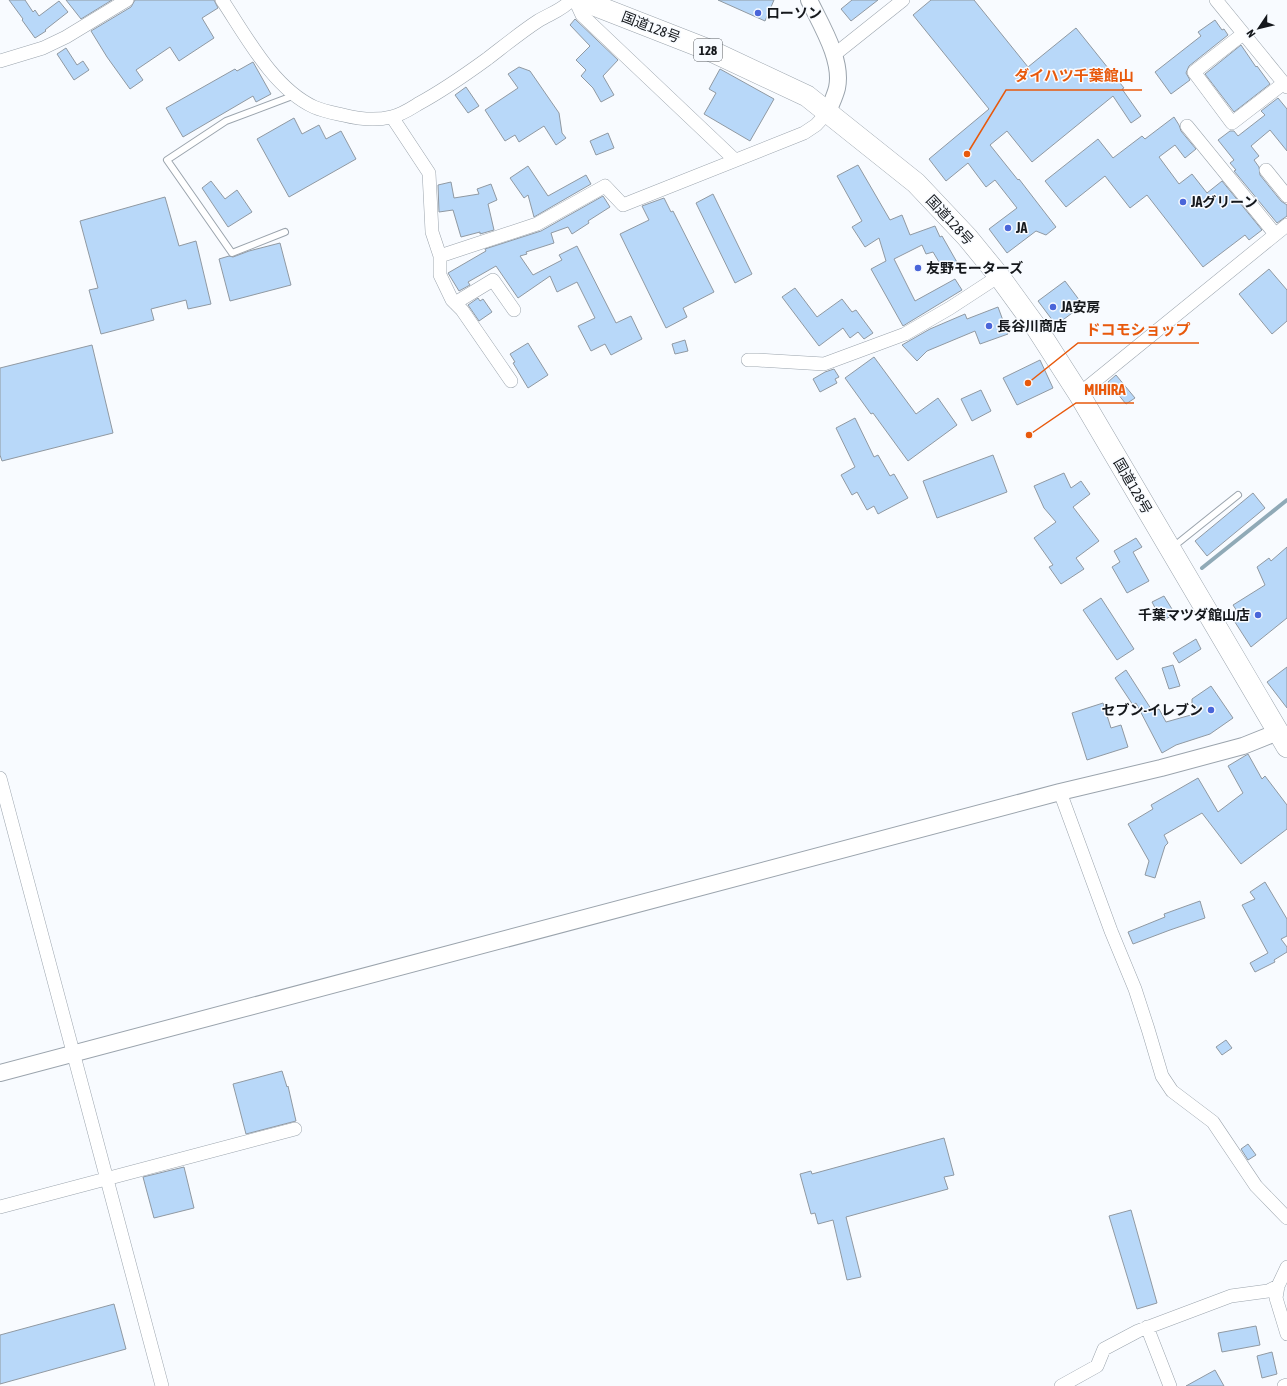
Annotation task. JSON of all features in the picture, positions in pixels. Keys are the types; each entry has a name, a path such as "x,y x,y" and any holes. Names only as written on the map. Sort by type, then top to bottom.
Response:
{"highway":[{"name":"国道128号","path":"581,0 709,50 807,96 916,183 967,237 999,276 1036,327 1079,394 1282,740"}],"street":[{"path":"0,61 43,48 66,37 127,0"},
{"path":"222,0 261,59 276,77 295,95 315,107 358,119 373,120 402,114 421,103 460,78 539,21 567,6 571,0"},
{"path":"575,0 582,15 735,160"},
{"path":"440,256 537,224 605,186 623,205 804,133 816,125 828,112 837,88 838,75 834,55 809,0"},
{"path":"834,55 903,0"},
{"path":"1216,0 1285,86 1232,123 1194,72 1243,34"},
{"path":"392,117 429,173 432,232 440,256 440,275 452,300 462,310 511,381"},
{"path":"1187,126 1275,234"},
{"path":"1266,170 1287,196"},
{"path":"1079,394 1287,225"},
{"path":"748,360 824,364 905,334 950,308 999,276"},
{"path":"455,303 493,280 514,310"},
{"path":"0,1073 1060,792 1161,768 1243,746 1282,740"},
{"path":"0,778 162,1386"},
{"path":"1060,792 1111,931 1135,989 1162,1076 1172,1091 1213,1122 1256,1186 1287,1218"},
{"path":"0,1207 295,1129"},
{"path":"1287,1267 1278,1286 1276,1298 1287,1334"},
{"path":"1061,1386 1097,1366 1104,1349 1138,1331 1231,1296 1268,1291 1278,1286"},
{"path":"1147,1327 1170,1386"}],"lane":[{"path":"285,232 232,253 167,160 226,121 295,95"},
{"path":"1170,550 1238,495"}],"building":[{"path":"9,0 25,0 33,12 35,10 39,16 59,1 68,12 45,30 46,31 35,38"},
{"path":"66,0 112,0 81,19"},
{"path":"135,0 214,0 218,8 202,18 214,38 179,61 170,47 136,70 143,80 130,89 107,57 91,31 131,7"},
{"name":"ローソン","path":"718,0 774,0 765,21"},
{"path":"852,0 878,0 851,21 841,9"},
{"path":"931,0 974,0 1028,67 1076,28 1124,88 1122,89 1141,116 1131,123 1113,96 1032,162 1007,131 990,145 1018,180 1019,179 1056,227 1046,235 1036,231 1007,253 989,229 1017,208 995,180 986,187 968,163 946,181 929,159 989,109 913,15"},
{"path":"575,19 618,60 603,76 614,95 601,102 593,88 581,76 586,70 576,60 590,46 570,25"},
{"path":"1215,20 1222,30 1224,29 1228,35 1189,66 1186,73 1190,80 1171,94 1155,72 1201,36 1198,32"},
{"path":"1241,45 1270,84 1234,112 1205,74"},
{"path":"66,48 77,65 83,61 89,70 74,80 57,54"},
{"path":"253,62 271,94 256,102 253,96 183,137 166,108 235,69 237,71"},
{"path":"519,67 530,71 559,113 562,133 566,138 556,145 544,126 519,142 515,135 505,141 485,110 518,88 508,74"},
{"path":"720,69 774,99 750,141 704,114 716,93 709,89"},
{"path":"466,87 479,106 468,113 455,95"},
{"path":"1278,98 1287,109 1287,151 1270,130 1251,146 1259,156 1254,160 1259,167 1260,175 1281,201 1287,205 1287,216 1277,223 1234,171 1236,170 1230,163 1234,160 1218,140 1230,131 1234,131 1238,136 1265,115 1261,111"},
{"path":"1174,117 1181,131 1196,149 1185,158 1175,145 1159,157 1179,184 1192,174 1207,193 1222,181 1262,230 1249,240 1245,235 1203,267 1147,195 1130,208 1105,176 1066,207 1045,181 1098,139 1113,158 1142,136 1145,139"},
{"path":"294,118 302,134 319,125 326,139 341,131 356,159 289,197 257,139"},
{"path":"608,133 614,148 596,155 590,141"},
{"path":"858,165 890,220 902,215 910,235 935,226 940,237 942,236 958,264 945,272 933,252 926,254 922,245 894,259 915,301 955,279 962,290 903,326 871,269 886,261 879,238 865,247 852,227 862,221 837,176"},
{"path":"528,166 548,196 586,175 591,184 534,217 528,195 524,198 510,178"},
{"path":"211,181 225,199 237,190 252,212 228,227 202,188"},
{"path":"451,182 454,198 479,194 477,189 491,184 497,200 488,204 494,230 461,237 453,210 439,212 438,185"},
{"path":"713,194 752,274 735,283 696,203"},
{"path":"603,196 610,207 588,221 589,223 572,234 568,227 551,233 554,243 526,252 527,254 520,256 533,275 562,260 559,255 577,246 616,323 631,316 642,339 611,355 605,344 591,351 578,326 595,318 577,282 557,292 550,276 518,298 496,266 468,282 470,285 459,291 448,273 486,251 485,249 541,231"},
{"path":"165,197 179,246 196,241 211,304 188,309 186,300 151,309 154,320 101,334 89,290 98,288 80,221"},
{"path":"664,198 671,212 673,211 714,292 683,308 687,317 666,328 620,234 649,220 642,206"},
{"path":"280,243 291,285 230,301 219,259 229,256 233,257"},
{"path":"1269,269 1287,290 1287,321 1272,334 1239,294"},
{"path":"1065,281 1083,305 1056,325 1038,301"},
{"path":"795,288 817,317 842,299 852,312 856,310 873,333 864,339 858,332 850,338 843,328 819,346 782,297"},
{"path":"478,298 480,301 483,299 492,312 479,321 468,305"},
{"path":"998,307 1008,334 980,344 975,331 927,351 917,361 902,345 930,329 965,314 967,319"},
{"path":"685,340 688,351 675,354 672,344"},
{"path":"528,343 548,375 528,388 513,363 515,362 510,354"},
{"path":"92,345 113,433 2,461 0,455 0,368"},
{"path":"874,357 916,414 938,398 957,425 908,461 845,378"},
{"path":"1040,360 1053,388 1017,405 1003,378"},
{"path":"834,369 839,377 835,379 837,383 820,392 813,379"},
{"path":"1116,375 1135,398 1126,404 1108,382"},
{"path":"981,390 991,411 972,421 961,399"},
{"path":"855,418 874,457 878,455 890,476 894,474 908,498 878,514 874,506 867,510 857,492 852,495 841,475 855,467 836,428"},
{"path":"993,455 1007,492 937,518 923,481"},
{"path":"1064,473 1071,488 1081,481 1090,494 1073,507 1099,541 1076,558 1084,569 1061,584 1049,567 1053,565 1034,538 1056,522 1044,508 1034,486"},
{"path":"1253,493 1265,508 1207,556 1195,541"},
{"path":"1136,538 1142,547 1133,552 1149,581 1127,593 1112,567 1120,562 1114,551"},
{"path":"1287,547 1287,618 1251,647 1231,616 1237,611 1233,605 1265,585 1257,567 1269,558 1271,561"},
{"path":"1164,596 1175,614 1162,621 1152,602"},
{"path":"1101,598 1134,649 1117,660 1083,610"},
{"path":"1196,639 1201,649 1179,663 1173,653"},
{"path":"1173,665 1180,686 1169,689 1162,668"},
{"path":"1287,667 1287,708 1267,682"},
{"path":"1126,670 1153,712 1159,709 1166,722 1198,713 1192,704 1192,699 1211,686 1233,718 1210,734 1176,745 1162,753 1136,703 1133,705 1115,678"},
{"path":"1103,703 1111,728 1121,725 1128,747 1087,760 1072,713"},
{"path":"1248,754 1262,779 1265,776 1287,805 1287,829 1241,864 1202,813 1164,835 1168,843 1165,846 1155,878 1145,875 1149,861 1128,824 1153,809 1151,805 1198,778 1218,812 1243,793 1228,766"},
{"path":"1265,882 1287,919 1287,936 1281,939 1287,947 1287,952 1274,960 1275,962 1255,972 1250,963 1268,953 1242,905 1255,899 1250,892"},
{"path":"1200,901 1205,918 1133,944 1128,932 1165,917 1164,914"},
{"path":"1226,1040 1232,1048 1222,1055 1216,1047"},
{"path":"282,1071 287,1087 288,1086 296,1121 246,1134 233,1084"},
{"path":"944,1138 954,1175 944,1177 948,1189 846,1217 861,1277 847,1280 833,1220 818,1224 815,1213 811,1214 800,1174 811,1171 812,1174"},
{"path":"1248,1144 1256,1155 1248,1160 1241,1149"},
{"path":"184,1167 194,1208 154,1218 143,1177"},
{"path":"1131,1210 1157,1303 1137,1309 1109,1216"},
{"path":"114,1304 126,1349 0,1384 0,1335"},
{"path":"1256,1326 1260,1345 1222,1352 1218,1333"},
{"path":"1272,1352 1277,1374 1262,1378 1257,1356"},
{"path":"1215,1370 1224,1386 1186,1386"}],"waterway":[{"path":"1202,568 1287,500"}],"place":[{"name":"ローソン","path":"758,13"},
{"name":"ダイハツ千葉館山","path":"967,154"},
{"name":"JAグリーン","path":"1183,202"},
{"name":"JA","path":"1008,228"},
{"name":"友野モーターズ","path":"918,268"},
{"name":"JA安房","path":"1053,307"},
{"name":"長谷川商店","path":"989,326"},
{"name":"ドコモショップ","path":"1028,383"},
{"name":"MIHIRA","path":"1029,435"},
{"name":"千葉マツダ館山店","path":"1258,615"},
{"name":"セブン-イレブン","path":"1211,710"}]}
